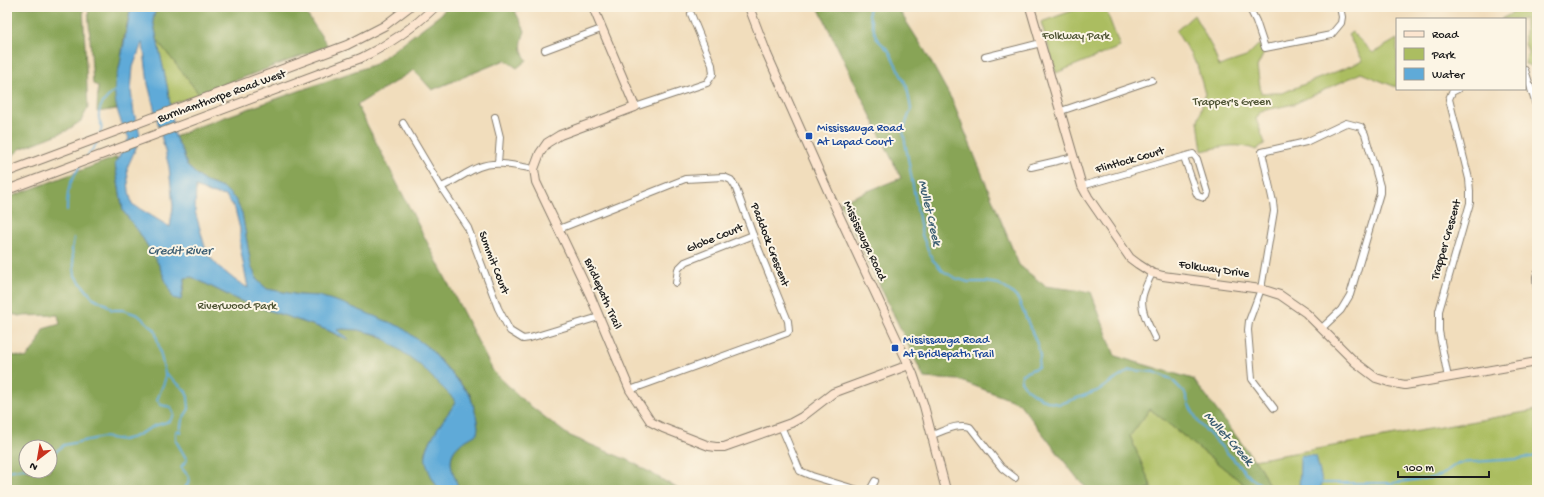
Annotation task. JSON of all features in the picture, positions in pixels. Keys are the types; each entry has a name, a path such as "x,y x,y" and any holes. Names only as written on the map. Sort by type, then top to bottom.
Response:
{"street":[{"name":"Burnhamthorpe Road West","path":"7,172 348,45 390,22 409,7"},
{"name":"Burnhamthorpe Road West","path":"7,190 361,58 380,48 412,27 434,7"},
{"path":"593,7 601,29 635,106"},
{"name":"Mississauga Road","path":"749,7 767,54 828,191 909,365 920,392 946,490"},
{"name":"Folkway Drive","path":"1030,7 1082,186 1123,249 1138,264 1152,273 1163,276 1261,289 1280,295 1306,313 1355,362 1376,378 1389,382 1405,385 1537,362"},
{"path":"1249,7 1256,21 1264,48 1330,35 1341,23 1342,17 1340,7"},
{"path":"441,187 452,183 479,166 498,163 534,169 540,153 547,143 560,135 635,106 708,83 713,74 712,65 691,14"},
{"path":"545,50 601,29"},
{"path":"985,57 1041,43"},
{"path":"1526,73 1537,108"},
{"path":"1061,111 1152,80"},
{"name":"Trapper Crescent","path":"1448,378 1439,331 1439,311 1470,203 1469,179 1449,99 1452,92 1456,90"},
{"path":"495,117 500,137 498,163"},
{"name":"Summit Court","path":"403,123 441,187 468,228 498,308 510,331 523,339 530,338 599,317"},
{"path":"1274,408 1256,386 1252,379 1251,371 1249,321 1261,289 1274,212 1262,152 1306,142 1346,123 1361,127 1365,134 1380,186 1378,202 1350,295 1341,310 1322,328"},
{"path":"1193,154 1197,159 1207,192 1204,198 1198,196 1196,192 1184,157 1193,154"},
{"path":"1031,167 1074,157"},
{"name":"Flintlock Court","path":"1082,186 1184,157"},
{"name":"Bridlepath Trail","path":"534,169 536,182 599,317 630,390 651,422 663,428 716,447 724,447 791,423 802,417 833,393 909,365"},
{"name":"Paddock Crescent","path":"559,229 685,179 724,177 731,180 735,186 788,321 790,331 630,390"},
{"name":"Globe Court","path":"676,284 678,269 685,262 753,235"},
{"path":"1152,273 1143,295 1143,304 1145,317 1155,338"},
{"path":"1537,273 1537,290"},
{"path":"932,435 956,426 963,425 970,427 1002,468 1015,478"},
{"path":"781,426 800,471 858,490"},
{"path":"870,490 875,481"}],"green space":[{"path":"7,7 83,7 88,108 81,121 66,131 20,149 7,161"},
{"path":"88,7 131,7 115,85 117,109 97,112 98,86 93,84"},
{"path":"156,7 302,7 328,46 199,94 157,40 153,20"},
{"path":"447,7 529,7 515,11 525,31 522,39 522,49 527,60 517,68 505,60 432,90 414,70 357,105 493,371 524,401 568,435 632,462 680,490 460,490 451,467 451,460 453,453 460,443 478,427 470,394 430,349 318,296 299,295 267,289 257,280 251,265 242,213 235,199 213,184 204,181 187,166 183,152 175,137 194,128 375,64 440,15"},
{"path":"818,7 897,7 925,51 952,100 1019,265 1045,286 1091,292 1115,356 1193,379 1261,469 1271,490 1251,490 1150,409 1130,436 1152,488 1143,490 1089,490 1081,483 1019,403 959,380 924,378 840,202 901,178"},
{"name":"Folkway Park","path":"1083,7 1105,7 1120,47 1056,73 1041,22"},
{"path":"1524,7 1537,7 1537,54 1531,66 1526,64 1528,52 1526,46 1526,18 1503,18"},
{"name":"Trapper's Green","path":"1194,15 1213,49 1219,66 1246,57 1258,45 1266,49 1257,67 1261,93 1282,93 1363,61 1348,35 1352,32 1373,53 1396,40 1396,87 1361,73 1294,104 1261,111 1256,119 1265,143 1256,150 1236,146 1202,151 1198,121 1205,94 1197,65 1176,31"},
{"path":"157,40 199,94 169,105 168,90"},
{"name":"Riverwood Park","path":"117,157 115,164 123,211 139,232 158,263 173,298 183,292 185,278 192,277 238,300 327,330 340,337 336,330 352,329 369,332 400,348 414,359 451,395 455,404 443,420 427,447 426,452 430,472 439,490 7,490 7,351 12,355 26,358 38,343 43,329 60,324 58,315 20,316 7,313 7,198"},
{"path":"1150,409 1251,490 1143,490 1152,488 1130,436"},
{"path":"1537,410 1537,489 1271,490 1261,469 1254,460"}],"water":[{"name":"Credit River","path":"131,7 156,7 153,20 168,90 175,137 183,152 187,166 204,181 225,189 235,199 242,213 251,265 257,280 267,289 299,295 319,296 342,303 401,327 430,349 470,395 476,415 478,427 477,434 459,445 452,455 451,460 457,485 460,490 439,490 430,473 426,461 426,454 431,439 455,404 454,399 419,364 379,335 358,330 337,330 349,340 327,330 238,300 192,277 185,278 181,300 173,298 158,263 139,232 123,211 115,164 129,138 118,112 115,92 116,80","holes":["142,43 148,84 169,167 173,206 170,227 132,204 129,191 127,168 136,148 140,134 134,113 131,91 133,67","196,187 210,193 226,196 235,209 240,229 240,247 248,288 219,267 207,254 195,211"]},
{"path":"1302,455 1316,456 1322,481 1320,490 1299,490 1300,457"}],"waterway":[{"name":"Mullet Creek","path":"869,7 869,15 877,39 889,51 907,87 911,109 903,131 922,235 932,259 943,271 955,278 968,282 999,284 1018,299 1038,346 1040,356 1038,367 1022,374 1021,381 1026,388 1035,395 1049,402 1060,404 1097,391 1130,370 1154,372 1171,379 1185,393 1189,405 1199,423 1251,478 1270,490"},
{"path":"100,134 102,127 99,119 101,106 116,90"},
{"path":"86,158 97,142"},
{"path":"67,210 69,187 80,166"},
{"path":"74,238 72,249 75,276 92,297 107,305 112,310 123,310 138,315 155,330 165,373 185,390 188,397 189,409 182,420 180,432 177,430 176,432 176,441 187,460 181,467 189,477 188,484 183,490"},
{"path":"58,450 64,445 103,437 123,440 134,437 154,426 170,421 174,415 171,407 161,405 157,400 165,380 165,373"},
{"path":"1319,483 1392,483 1431,478 1441,475 1458,463 1518,459 1537,456"},
{"path":"7,471 18,469"}],"place":[{"name":"Mississauga Road At Lapad Court","path":"809,136"},
{"name":"Mississauga Road At Bridlepath Trail","path":"895,348"}]}
